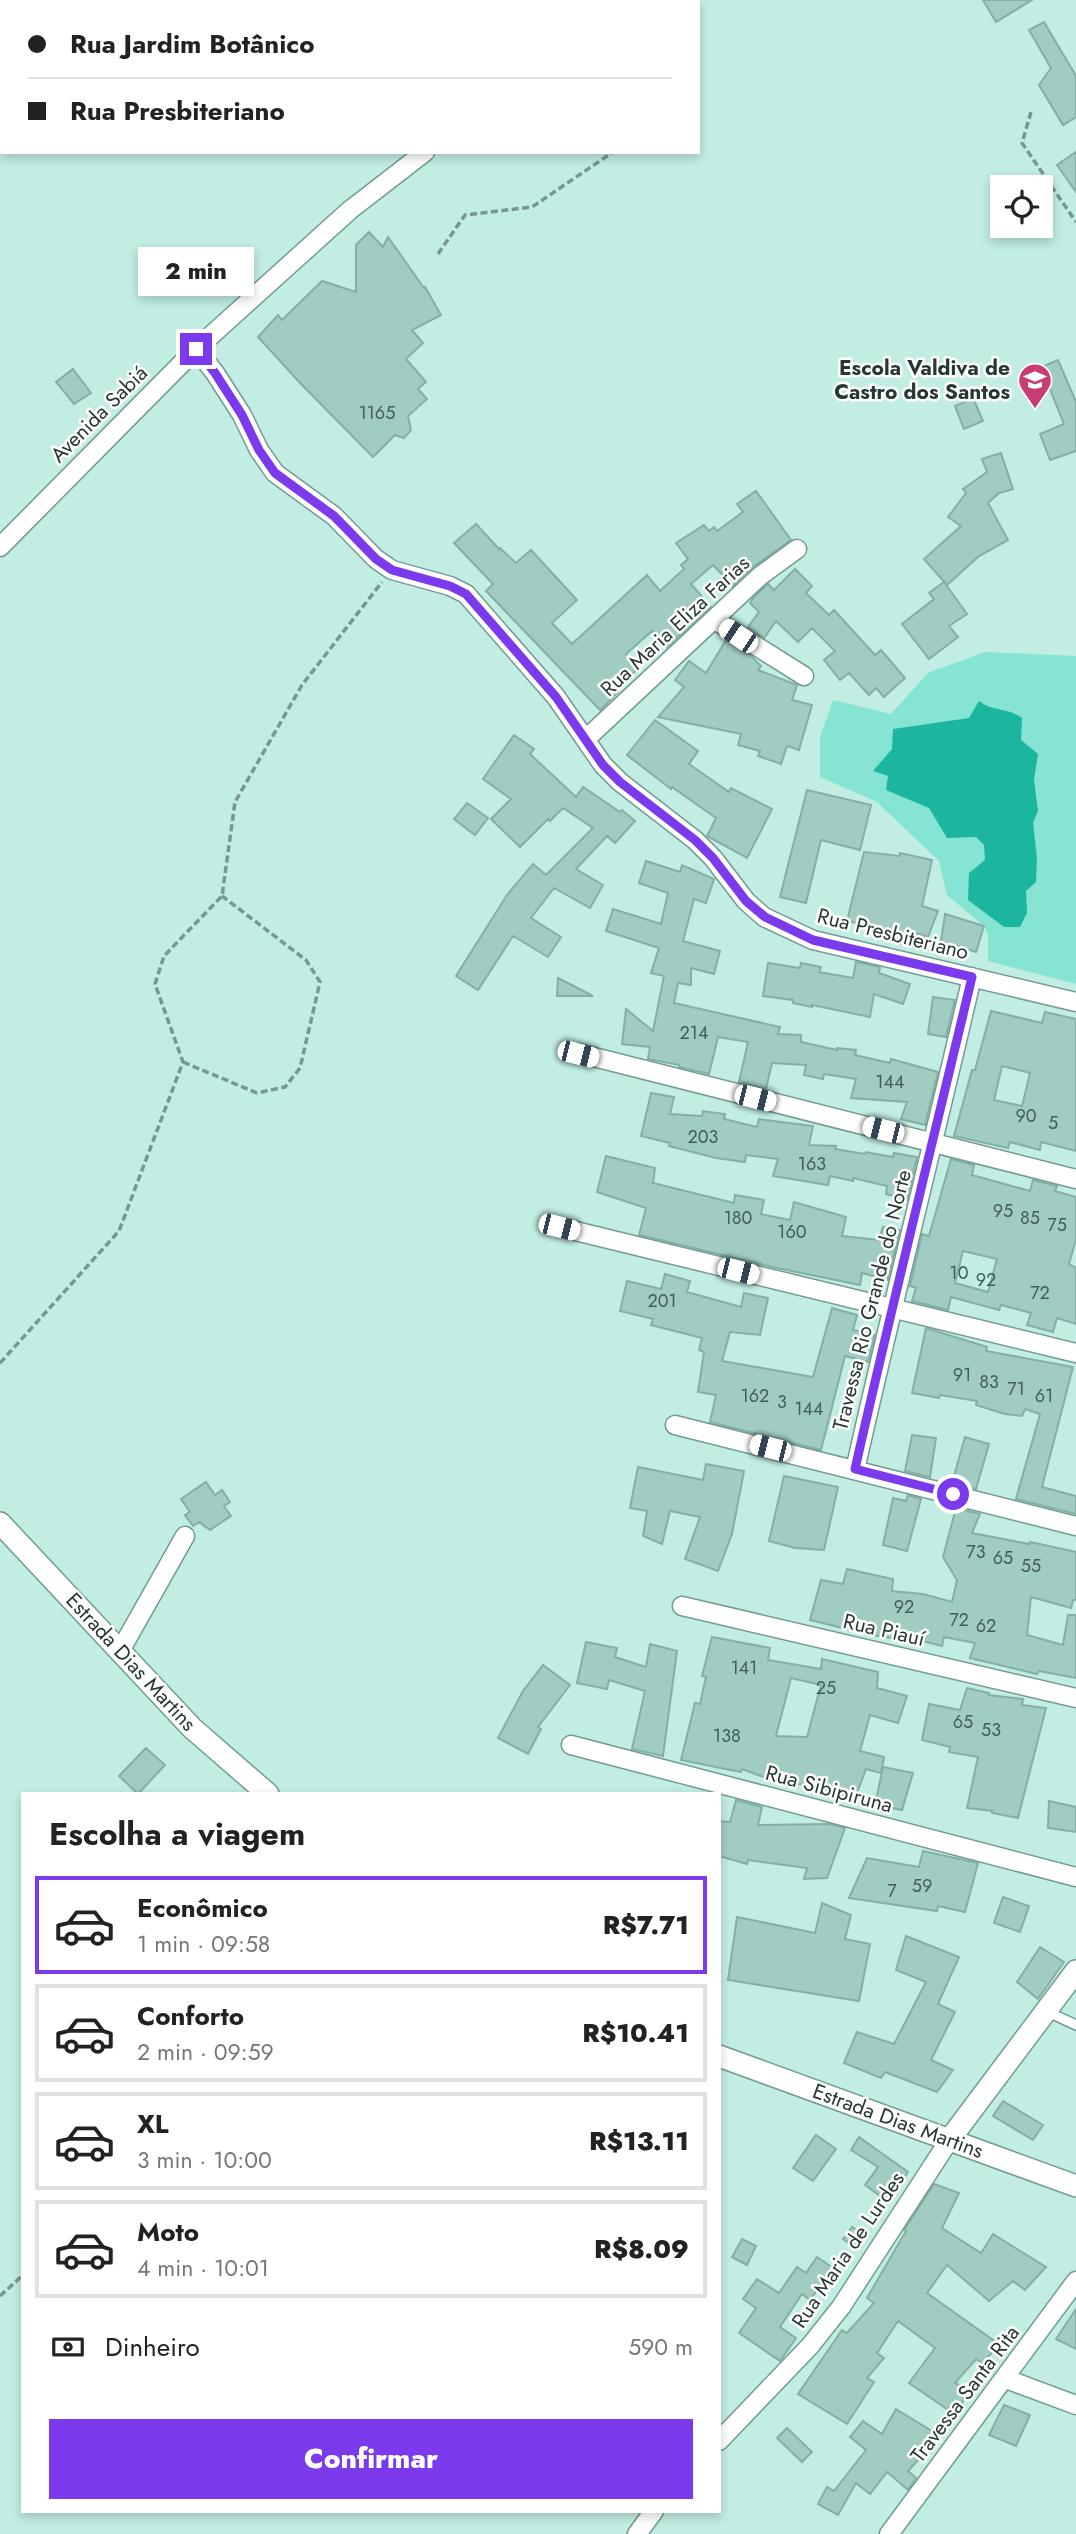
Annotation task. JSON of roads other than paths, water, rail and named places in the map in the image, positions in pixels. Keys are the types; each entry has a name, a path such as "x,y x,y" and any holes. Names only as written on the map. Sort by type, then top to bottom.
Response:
{"street":[{"name":"Avenida Sabiá","path":"0,547 196,349 350,210 422,154"},
{"name":"Rua Presbiteriano","path":"196,349 242,415 259,450 275,473 334,516 376,559 392,570 450,586 466,594 556,697 603,765 620,782 695,840 713,858 746,901 765,917 813,940 1076,1002"},
{"name":"Rua Maria Eliza Farias","path":"586,739 760,576 797,549"},
{"path":"715,620 804,676"},
{"name":"Travessa Rio Grande do Norte","path":"855,1469 972,977"},
{"path":"578,1054 1076,1179"},
{"path":"559,1227 1076,1353"},
{"path":"675,1425 1076,1526"},
{"name":"Estrada Dias Martins","path":"0,1523 192,1728 266,1792"},
{"path":"120,1651 185,1536"},
{"name":"Rua Piauí","path":"682,1606 1076,1698"},
{"name":"Rua Sibipiruna","path":"571,1745 1076,1877"},
{"path":"950,2139 1076,1971"},
{"name":"Estrada Dias Martins","path":"721,2057 1076,2186"},
{"name":"Rua Maria de Lurdes","path":"721,2439 810,2346 842,2307 950,2139"},
{"name":"Travessa Santa Rita","path":"890,2534 1076,2281"},
{"path":"1006,2379 1076,2405"},
{"path":"637,2534 653,2513"}],"lane":[{"path":"1046,2011 1076,2025"}],"place":[{"name":"Escola Valdiva de Castro dos Santos","path":"1035,410"}]}
